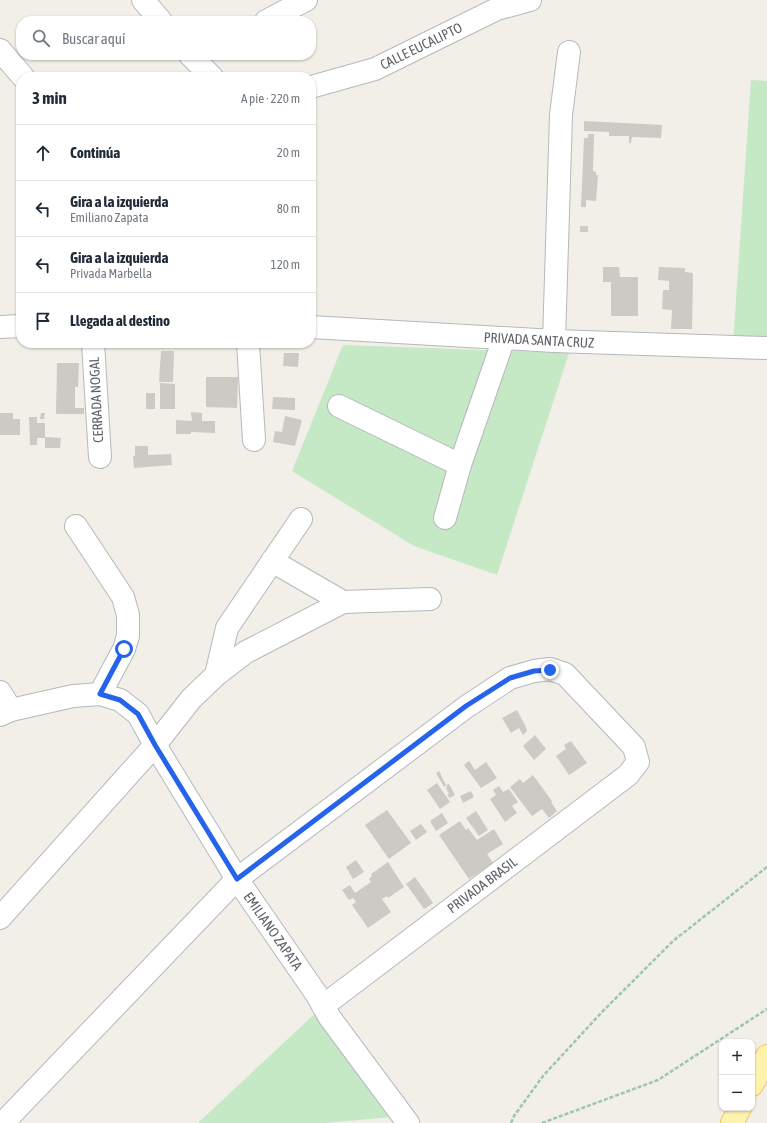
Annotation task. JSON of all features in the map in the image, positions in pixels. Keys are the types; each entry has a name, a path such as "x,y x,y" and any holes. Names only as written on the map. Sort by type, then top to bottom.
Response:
{"main road":[{"path":"755,1079 767,1056"},
{"path":"732,1123 738,1111"}],"street":[{"path":"143,0 157,16"},
{"path":"276,16 306,0"},
{"name":"CALLE EUCALIPTO","path":"316,86 375,69 497,9 530,0"},
{"path":"0,50 19,72"},
{"path":"554,341 561,115 570,52"},
{"path":"198,60 208,72"},
{"path":"0,327 16,326"},
{"name":"PRIVADA SANTA CRUZ","path":"316,327 554,341 767,348"},
{"path":"445,518 460,465 504,338"},
{"name":"CERRADA NOGAL","path":"93,348 100,457"},
{"path":"248,348 254,440"},
{"path":"339,406 460,465"},
{"path":"216,675 227,628 301,519"},
{"path":"76,526 123,598 128,615 128,636 124,649 100,694"},
{"path":"272,562 343,602"},
{"path":"0,918 155,745 191,699 216,675 246,652 343,602 430,599"},
{"name":"PRIVADA BRASIL","path":"237,879 466,706 510,678 534,671 550,670 565,674 634,747 638,762 628,775 323,1006"},
{"name":"EMILIANO ZAPATA","path":"4,706 72,696 100,694 120,700 138,714 155,745 237,879 317,995 330,1018 408,1123"},
{"path":"3,1123 237,879"}],"path":[{"path":"511,1123 514,1116 543,1076 602,1012 673,941 767,867"},
{"path":"542,1123 658,1080 767,1009"}],"green space":[{"path":"751,80 767,81 767,360 732,359"},
{"path":"343,345 569,353 497,575 414,546 292,471"},
{"path":"323,1006 402,1116 325,1123 198,1123"}],"building":[{"path":"584,121 662,125 661,138 632,137 631,143 629,143 629,136 609,136 609,132 584,131"},
{"path":"588,134 594,134 593,171 596,172 596,175 598,175 596,201 586,200 586,207 581,207 584,138 588,138"},
{"path":"580,226 588,226 588,232 580,232"},
{"path":"603,267 619,267 620,277 638,277 638,316 611,316 611,282 603,282"},
{"path":"659,267 685,268 685,272 693,273 692,329 671,329 672,310 662,309 663,290 669,290 669,281 658,280"},
{"path":"161,351 174,351 173,382 159,382"},
{"path":"284,353 299,353 298,367 283,366"},
{"path":"57,363 79,363 78,387 75,387 75,408 84,408 84,414 56,414"},
{"path":"206,377 238,377 237,408 206,407"},
{"path":"160,383 175,384 175,409 160,409"},
{"path":"146,393 155,393 155,409 146,409"},
{"path":"273,397 295,398 295,410 272,409"},
{"path":"191,412 202,413 202,421 215,421 215,433 191,432 191,434 176,434 176,420 192,421"},
{"path":"0,413 13,413 13,419 20,419 20,435 0,435"},
{"path":"41,413 45,413 44,419 40,419"},
{"path":"285,416 302,420 295,446 273,442 275,431 282,432"},
{"path":"29,417 37,417 37,423 45,423 45,437 61,438 60,448 45,448 45,438 37,438 37,445 30,445"},
{"path":"135,446 148,446 148,455 171,454 172,465 134,468 133,456 135,456"},
{"path":"517,710 527,731 523,735 519,728 511,733 502,718"},
{"path":"535,735 546,749 534,760 523,746"},
{"path":"571,741 587,763 569,775 556,756 566,749 564,745"},
{"path":"469,761 475,770 486,762 497,778 481,788 464,765"},
{"path":"439,771 446,785 444,787 436,773"},
{"path":"533,775 552,801 551,802 557,811 549,818 542,809 532,816 510,787 520,779 523,783"},
{"path":"437,783 450,802 440,809 427,790"},
{"path":"449,784 455,795 450,798 447,795 449,794 446,788 446,785"},
{"path":"499,786 503,792 509,789 518,802 512,806 517,813 505,822 490,799 496,795 493,790"},
{"path":"471,791 474,797 463,803 460,796"},
{"path":"387,810 411,843 389,859 365,825"},
{"path":"476,811 488,830 479,836 466,818"},
{"path":"442,813 448,823 436,831 430,821"},
{"path":"460,821 466,830 468,828 477,840 494,829 503,844 487,854 493,863 469,879 439,835"},
{"path":"421,824 427,832 416,840 410,831"},
{"path":"356,860 364,872 353,879 346,867"},
{"path":"388,862 404,887 388,898 387,896 382,899 391,912 368,928 352,905 356,902 353,898 349,900 342,890 350,885 355,893 371,882 369,879 372,876 371,874"},
{"path":"415,877 433,903 424,909 406,884"}],"route":[{"path":"124,649 100,694 120,700 138,714 155,745 237,879 466,706 510,678 534,671 550,670"}]}
